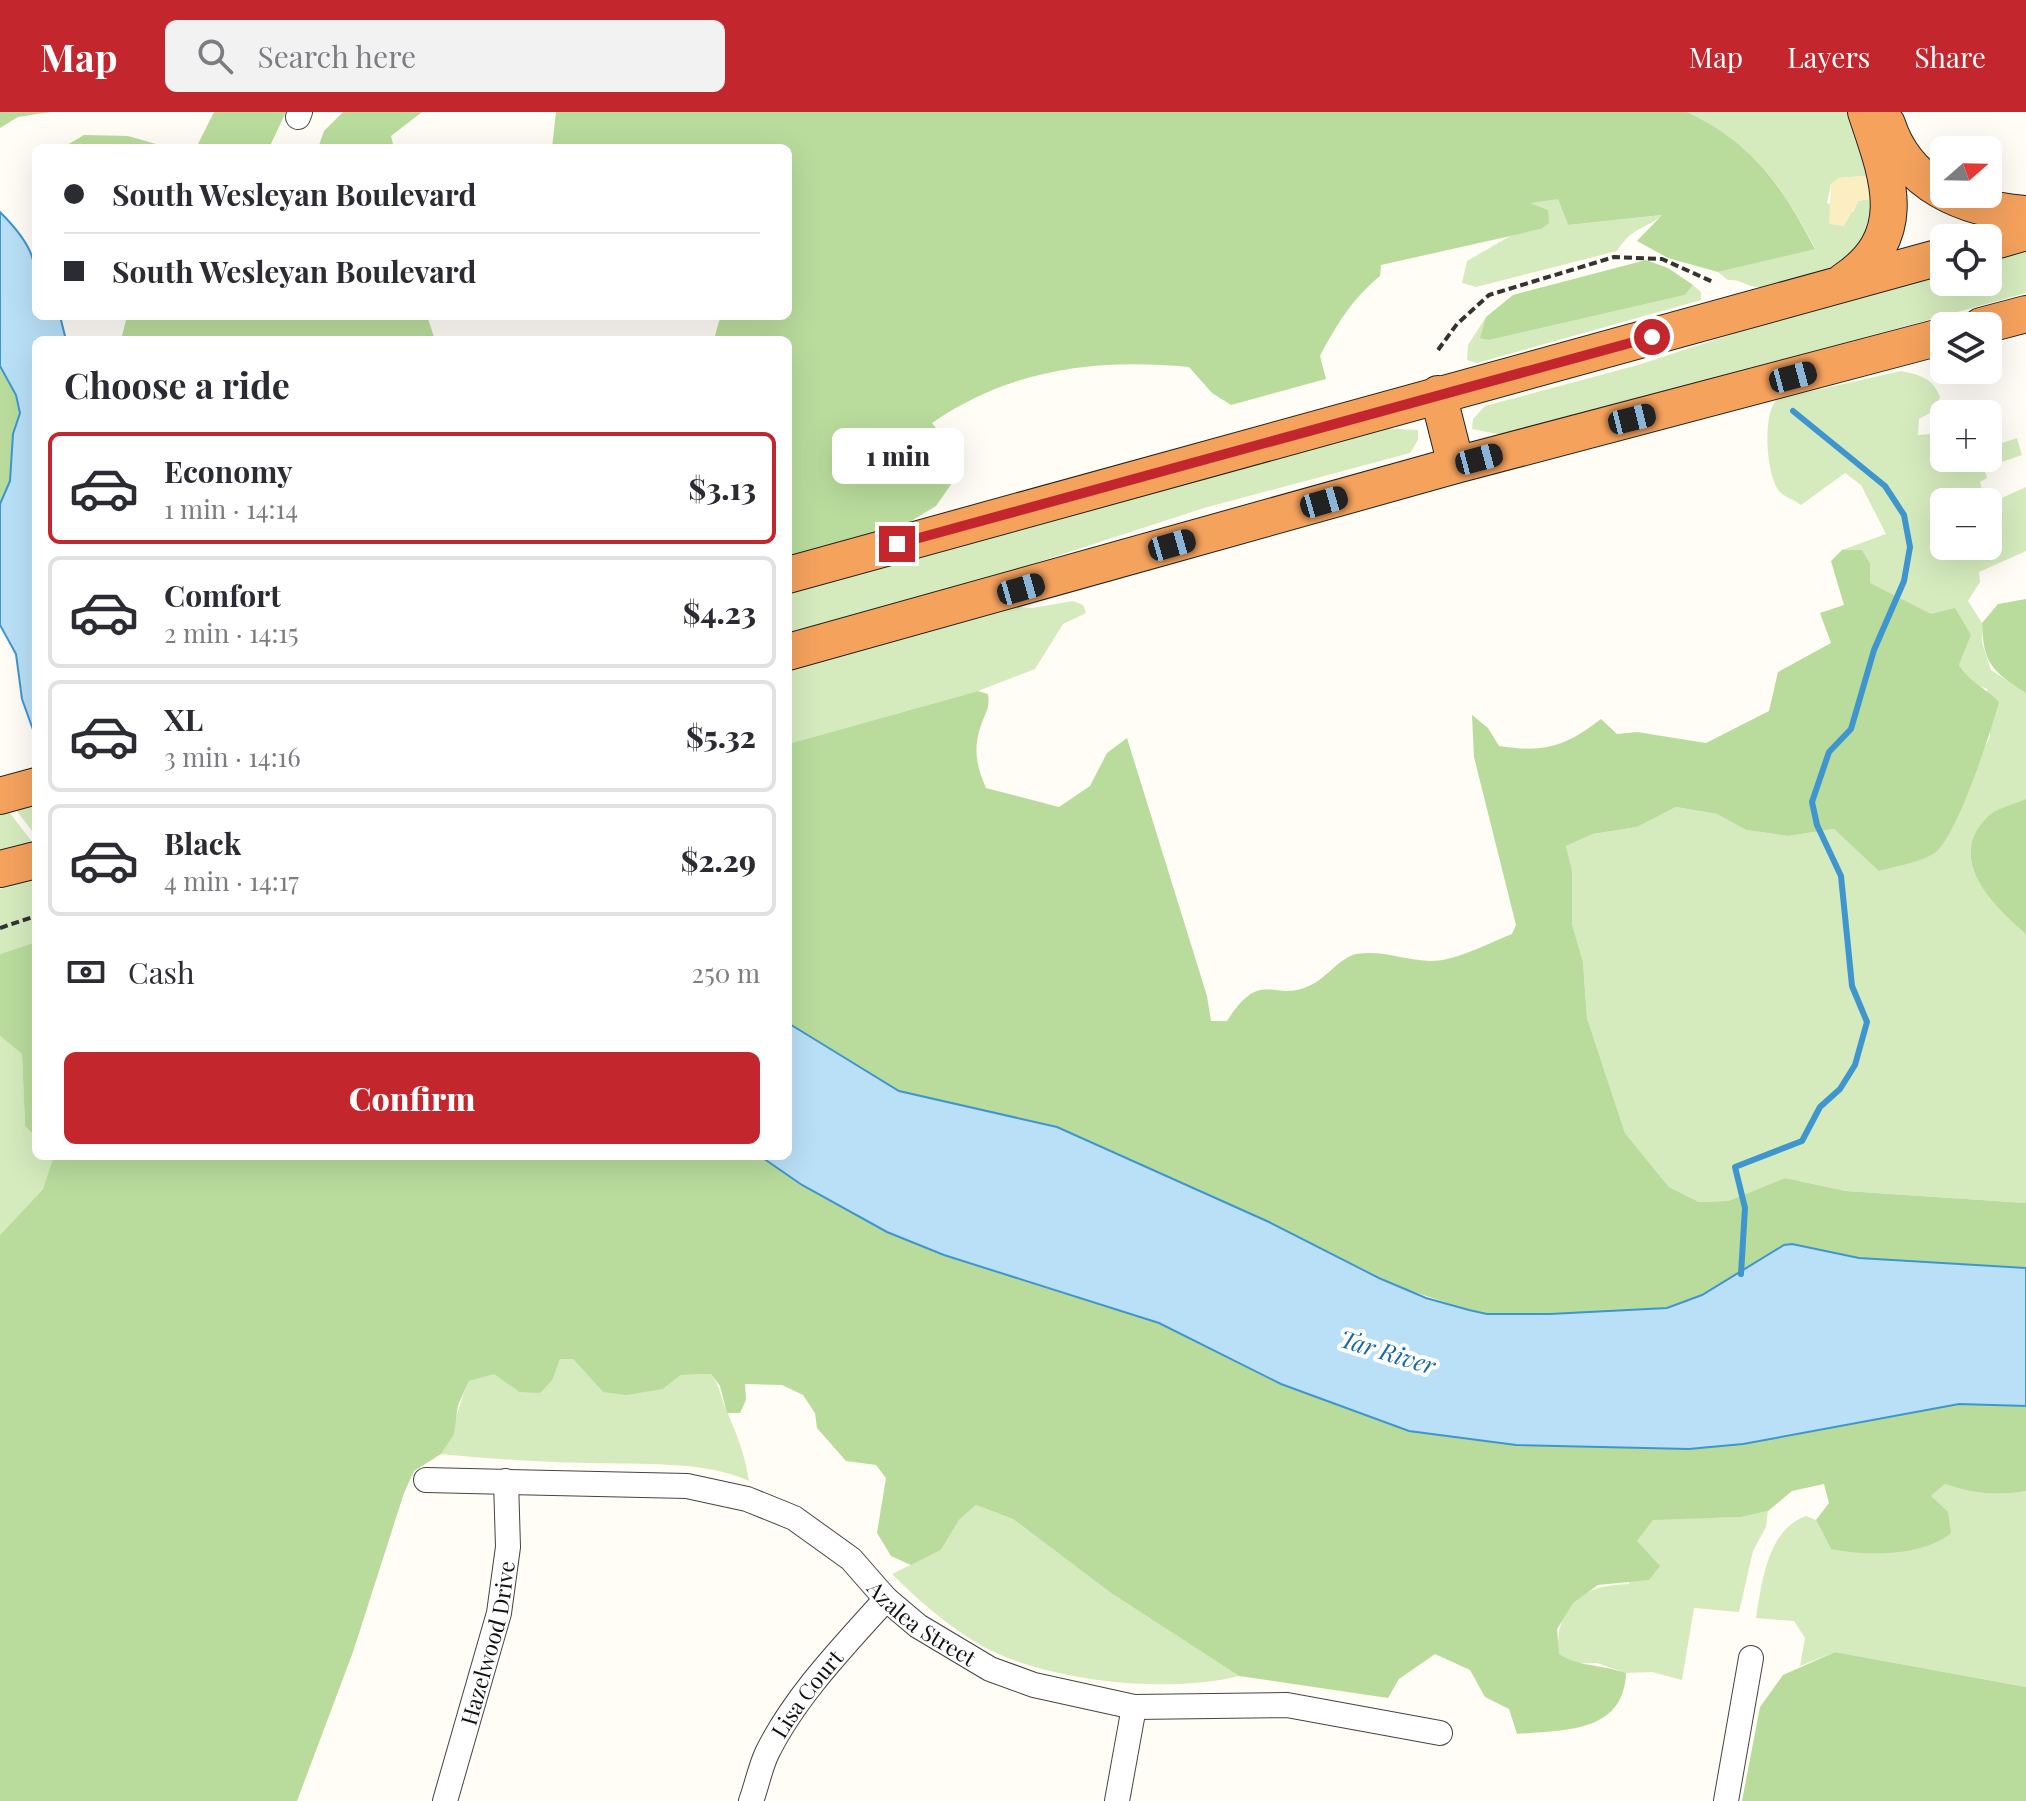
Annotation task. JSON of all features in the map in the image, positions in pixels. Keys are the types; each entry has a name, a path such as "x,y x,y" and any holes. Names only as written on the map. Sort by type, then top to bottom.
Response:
{"highway":[{"path":"1831,289 1862,269 1877,254 1885,237 1890,212 1888,189 1866,112"},
{"path":"1883,112 1900,156 1922,180 1944,195 2003,212 2026,214"},
{"path":"2002,239 2026,232"},
{"path":"792,574 1930,260"},
{"path":"2002,320 2026,314"},
{"path":"792,651 1456,465 1930,340"},
{"path":"1438,394 1456,465"},
{"path":"0,796 32,787"},
{"path":"0,869 32,861"}],"street":[{"name":"Azalea Street","path":"426,1480 687,1486 747,1499 794,1518 822,1536 871,1578 886,1599 918,1626 990,1669 1079,1697 1134,1707 1287,1705 1440,1733"},
{"name":"Hazelwood Drive","path":"445,1801 499,1613 508,1547 506,1481"},
{"name":"Lisa Court","path":"751,1801 767,1754 784,1725 836,1655 886,1599"},
{"path":"1726,1801 1751,1658"},
{"path":"1117,1801 1134,1707"}],"path":[{"path":"1438,350 1457,324 1489,295 1614,257 1662,259 1713,282"},
{"path":"0,928 32,917"}],"green space":[{"path":"0,112 50,112 18,117 0,128"},
{"path":"214,112 286,112 271,144 198,144"},
{"path":"343,112 422,112 391,136 393,144 319,144 324,131"},
{"path":"556,112 1687,112 1730,138 1763,168 1790,205 1815,249 1718,272 1668,258 1637,241 1662,215 1568,225 1558,199 1530,203 1548,210 1549,223 1541,229 1381,265 1380,276 1346,313 1320,356 1326,379 1231,405 1212,393 1189,367 1120,364 1055,371 1023,379 992,390 932,423 950,446 959,473 936,506 903,526 792,556 792,336 715,336 720,320 792,320 792,144 552,144"},
{"path":"1687,112 1859,112 1877,189 1864,176 1839,178 1831,184 1827,203 1853,212 1858,201 1869,199 1879,228 1858,251 1808,277 1758,287 1728,280 1718,272 1815,248 1777,186 1748,152 1710,124"},
{"path":"84,135 128,136 156,144 69,144"},
{"path":"1542,198 1558,199 1568,225 1663,215 1633,233 1617,251 1476,287 1462,283 1467,261 1512,235 1541,229 1548,210 1528,203"},
{"path":"2026,248 2026,293 1957,312 1930,312 1930,320 1508,436 1472,429 1473,419 1485,406 1638,365 1840,299 1930,275 1930,296 2002,296 2002,254"},
{"path":"1646,260 1668,268 1693,285 1685,295 1489,340 1480,338 1486,317 1513,295"},
{"path":"1693,285 1701,292 1701,300 1477,363 1467,360 1468,345 1486,317 1481,337 1489,340 1685,295"},
{"path":"126,320 428,320 434,336 122,336"},
{"path":"0,366 16,395 20,413 13,434 10,481 0,504"},
{"path":"1901,371 1925,378 1934,385 1940,397 1939,400 1930,400 1930,413 1919,419 1918,435 1930,434 1930,472 1985,472 1987,478 1980,482 1981,488 1930,488 1930,560 2002,560 2002,498 2026,487 2026,551 1979,572 1980,582 1968,601 1982,623 1982,642 1991,670 2026,693 2026,799 1987,817 1975,833 1971,849 1972,865 1978,881 2000,910 2026,934 2026,1203 1846,1191 1785,1178 1728,1201 1699,1202 1669,1187 1625,1133 1587,1018 1583,962 1572,924 1572,870 1566,846 1593,834 1637,827 1676,807 1717,814 1746,830 1788,836 1834,829 1879,870 1976,766 1990,736 1987,689 1969,682 1959,665 1971,635 1869,583 1870,563 1862,550 1842,550 1886,534 1861,485 1845,473 1801,505 1779,491 1769,459 1768,430 1772,407 1777,399"},
{"path":"1365,427 1418,430 1418,440 1410,453 1204,508 946,592 792,635 792,588"},
{"path":"2017,438 2022,455 2002,462 2002,443"},
{"path":"1842,550 1862,550 1870,563 1870,583 1931,614 1955,608 1971,635 1959,665 1999,702 1954,824 1932,855 1879,871 1834,829 1788,836 1746,830 1717,814 1676,807 1637,827 1593,834 1566,846 1572,870 1572,924 1583,962 1587,1018 1625,1133 1669,1187 1699,1202 1728,1201 1785,1178 1846,1191 2026,1203 2026,1268 1859,1258 1792,1244 1784,1245 1702,1295 1667,1308 1487,1314 1402,1288 1252,1214 1057,1127 899,1091 792,1025 792,743 978,691 988,694 987,710 976,749 986,788 1059,807 1090,786 1107,753 1127,738 1207,996 1211,1021 1227,1021 1249,995 1259,990 1298,990 1311,985 1356,954 1439,960 1512,934 1516,925 1474,757 1472,715 1488,728 1499,746 1515,748 1541,748 1565,742 1601,719 1617,734 1637,732 1706,743 1769,711 1778,672 1831,643 1820,613 1844,605 1831,561"},
{"path":"2026,599 2026,693 1992,666 1985,648 1982,623 1998,604"},
{"path":"1073,601 1083,605 1086,613 1063,624 1035,669 978,691 792,743 792,666 1008,606 1032,608"},
{"path":"2026,799 2026,934 2000,910 1978,881 1972,865 1971,849 1975,833 1987,817"},
{"path":"32,806 32,831 16,810"},
{"path":"9,812 32,843 0,852 0,814"},
{"path":"32,880 32,943 0,954 0,889"},
{"path":"32,943 32,1133 25,1126 22,1054 0,1036 0,954"},
{"path":"0,1036 22,1054 25,1126 32,1133 32,1160 55,1160 43,1189 0,1235"},
{"path":"53,1160 766,1160 802,1185 944,1255 1159,1323 1281,1384 1408,1431 1516,1445 1689,1449 1743,1444 1959,1404 2026,1406 2026,1491 1985,1493 1945,1484 1931,1496 1948,1512 1951,1533 1925,1547 1893,1553 1831,1549 1816,1520 1829,1503 1824,1484 1792,1491 1768,1511 1741,1517 1653,1520 1637,1541 1660,1566 1649,1580 1598,1585 1573,1603 1557,1629 1559,1654 1573,1661 1626,1673 1623,1693 1615,1707 1603,1718 1572,1729 1517,1734 1509,1709 1485,1697 1470,1670 1435,1654 1399,1679 1388,1698 1239,1676 1111,1593 1013,1519 976,1505 959,1520 941,1550 911,1565 891,1556 877,1533 886,1478 876,1465 846,1461 817,1428 815,1413 803,1395 782,1385 745,1384 746,1400 740,1413 727,1413 720,1386 711,1374 681,1375 663,1389 626,1395 603,1392 573,1359 560,1359 553,1379 540,1393 519,1392 494,1374 469,1381 458,1405 454,1434 441,1454 414,1471 404,1493 353,1652 297,1801 0,1801 0,1235 43,1189"},
{"path":"560,1359 573,1359 603,1392 663,1389 681,1375 711,1374 738,1439 749,1481 731,1474 692,1467 441,1454 469,1381 494,1373 519,1392 553,1379"},
{"path":"1945,1484 1985,1493 2026,1491 2026,1687 1835,1652 1800,1666 1805,1638 1794,1621 1756,1618 1769,1559 1783,1533 1806,1516 1816,1520 1831,1549 1931,1496"},
{"path":"976,1505 1013,1519 1111,1593 1239,1676 1178,1684 1108,1681 1040,1668 1009,1658 970,1639 935,1613 892,1574 941,1550 959,1520"},
{"path":"1768,1511 1766,1527 1753,1551 1739,1612 1694,1608 1682,1680 1652,1672 1626,1673 1597,1663 1572,1663 1558,1655 1559,1637 1567,1610 1585,1593 1597,1588 1629,1584 1637,1541 1653,1519 1741,1517"},
{"path":"1835,1652 2026,1687 2026,1801 1742,1801 1760,1707 1783,1675"}],"sand":[{"path":"1864,176 1877,189 1879,228 1868,199 1858,201 1844,226 1829,224 1831,184 1839,178"}],"water":[{"path":"0,212 22,237 32,256 32,320 61,320 65,336 32,336 32,727 22,699 16,654 0,625 0,504 10,481 13,434 20,413 16,395 0,366"},
{"name":"Tar River","path":"792,1025 899,1091 1057,1127 1269,1222 1379,1278 1426,1298 1487,1314 1667,1308 1702,1295 1784,1245 1792,1244 1859,1258 2026,1268 2026,1406 1959,1404 1743,1444 1689,1449 1516,1445 1409,1431 1281,1384 1159,1323 944,1255 887,1232 802,1185 766,1160 792,1160"}],"waterway":[{"path":"1741,1274 1745,1208 1735,1167 1802,1141 1820,1107 1840,1089 1855,1065 1867,1022 1852,986 1841,876 1817,825 1812,802 1829,752 1851,729 1874,650 1904,581 1910,547 1904,515 1885,486 1793,411"}],"route":[{"path":"897,544 1652,337"}]}
